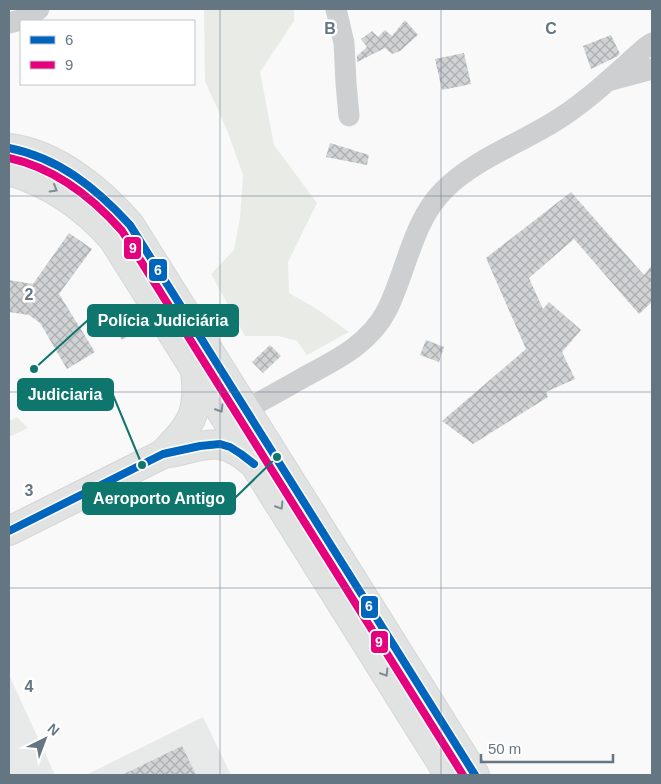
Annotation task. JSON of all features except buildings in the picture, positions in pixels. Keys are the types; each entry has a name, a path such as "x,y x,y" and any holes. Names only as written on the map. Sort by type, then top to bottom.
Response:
{"main road":[{"path":"9,148 37,156 79,178 115,208 130,225 475,775"},
{"path":"9,171 48,186 78,205 99,223 113,239 449,775"},
{"path":"163,454 189,425 195,412 197,390 194,367"},
{"path":"9,531 163,454 179,452 204,444 216,444 232,447 254,464"}],"street":[{"path":"20,20 39,9"},
{"path":"336,9 344,43 349,116"},
{"path":"247,409 349,352 366,338 386,311 428,211 441,192 457,177 554,122 579,104 652,43"},
{"path":"606,82 652,69"}],"shaded area":[{"path":"204,9 294,9 294,21 260,72 274,145 317,203 288,262 289,293 317,309 349,332 307,355 297,341 279,336 245,336 211,274 234,250 240,218 243,175 227,130 205,81"},
{"path":"17,417 28,428 9,437 9,421"},
{"path":"9,675 55,775 9,775"},
{"path":"203,717 231,775 86,775"}],"transit line":[{"name":"6","path":"9,148 44,159 76,176 104,199 130,225 475,775"},
{"name":"9","path":"9,158 42,169 71,185 98,206 122,231 463,775"},
{"name":"6","path":"9,531 163,454 220,444 230,447 254,464"}],"place":[{"name":"Polícia Judiciária","path":"34,369"},
{"name":"Aeroporto Antigo","path":"277,457"},
{"name":"Judiciaria","path":"142,465"}]}
